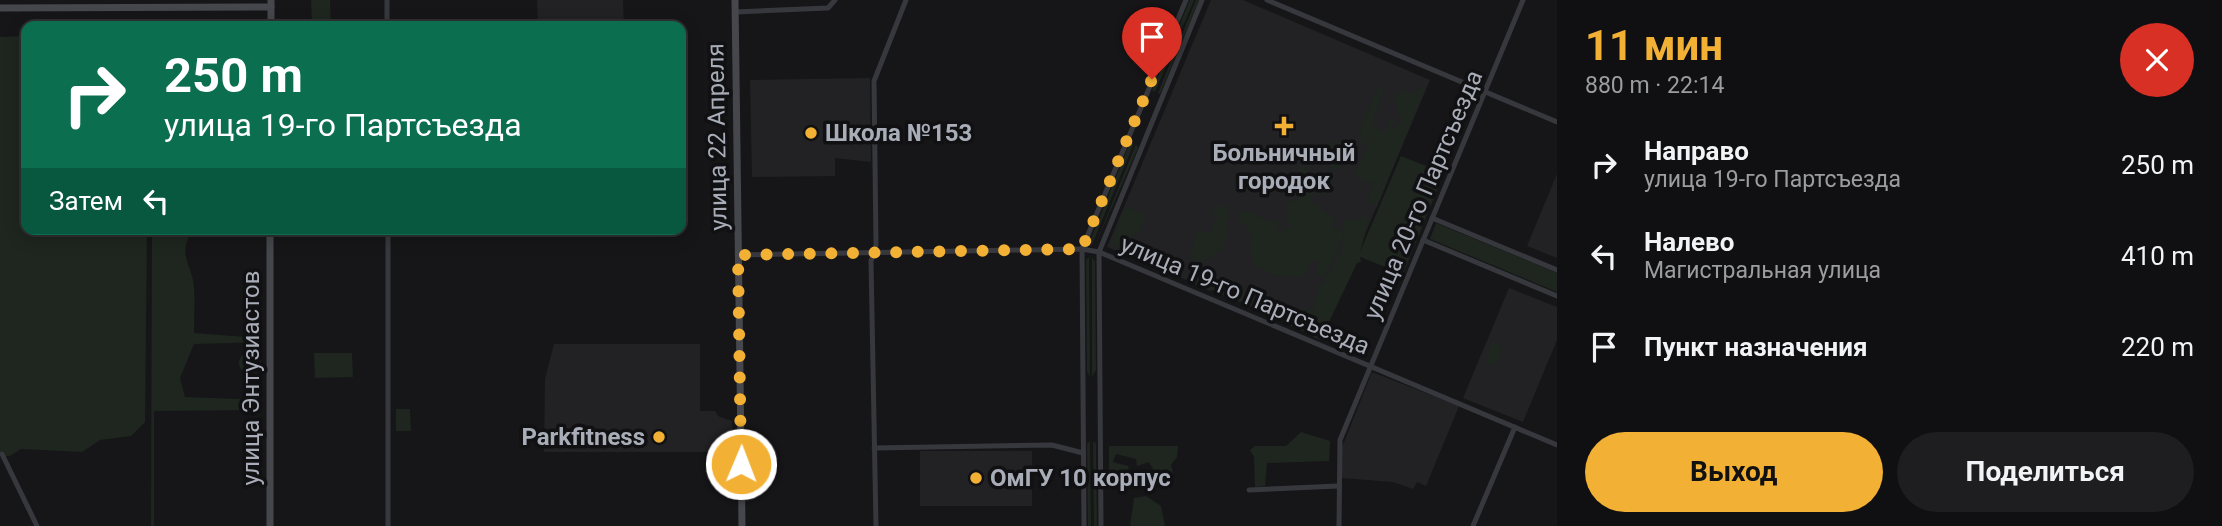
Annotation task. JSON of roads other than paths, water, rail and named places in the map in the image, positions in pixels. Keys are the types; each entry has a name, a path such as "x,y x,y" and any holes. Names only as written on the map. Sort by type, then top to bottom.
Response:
{"main road":[{"name":"улица 22 Апреля","path":"735,0 742,526"},
{"path":"0,8 271,4"},
{"name":"улица Энтузиастов","path":"270,235 270,526"}],"street":[{"path":"387,0 387,21"},
{"path":"735,12 828,8 835,0"},
{"path":"876,526 874,80 906,0"},
{"path":"1084,526 1082,249 1186,0"},
{"path":"1101,526 1099,252 1202,0"},
{"path":"1267,0 1557,122"},
{"name":"улица 20-го Партсъезда","path":"1339,526 1340,440 1524,0"},
{"path":"1432,218 1557,270"},
{"path":"388,235 388,526"},
{"path":"1423,240 1557,296"},
{"name":"улица 19-го Партсъезда","path":"738,255 1082,249 1099,252 1557,445"},
{"path":"1474,526 1515,427"},
{"path":"874,448 1052,445 1083,453"},
{"path":"2,454 37,526"},
{"path":"1250,490 1338,486"}],"place":[{"name":"Больничный городок","path":"1284,126"},
{"name":"Школа №153","path":"811,133"},
{"name":"Parkfitness","path":"659,437"},
{"name":"ОмГУ 10 корпус","path":"976,478"}]}
